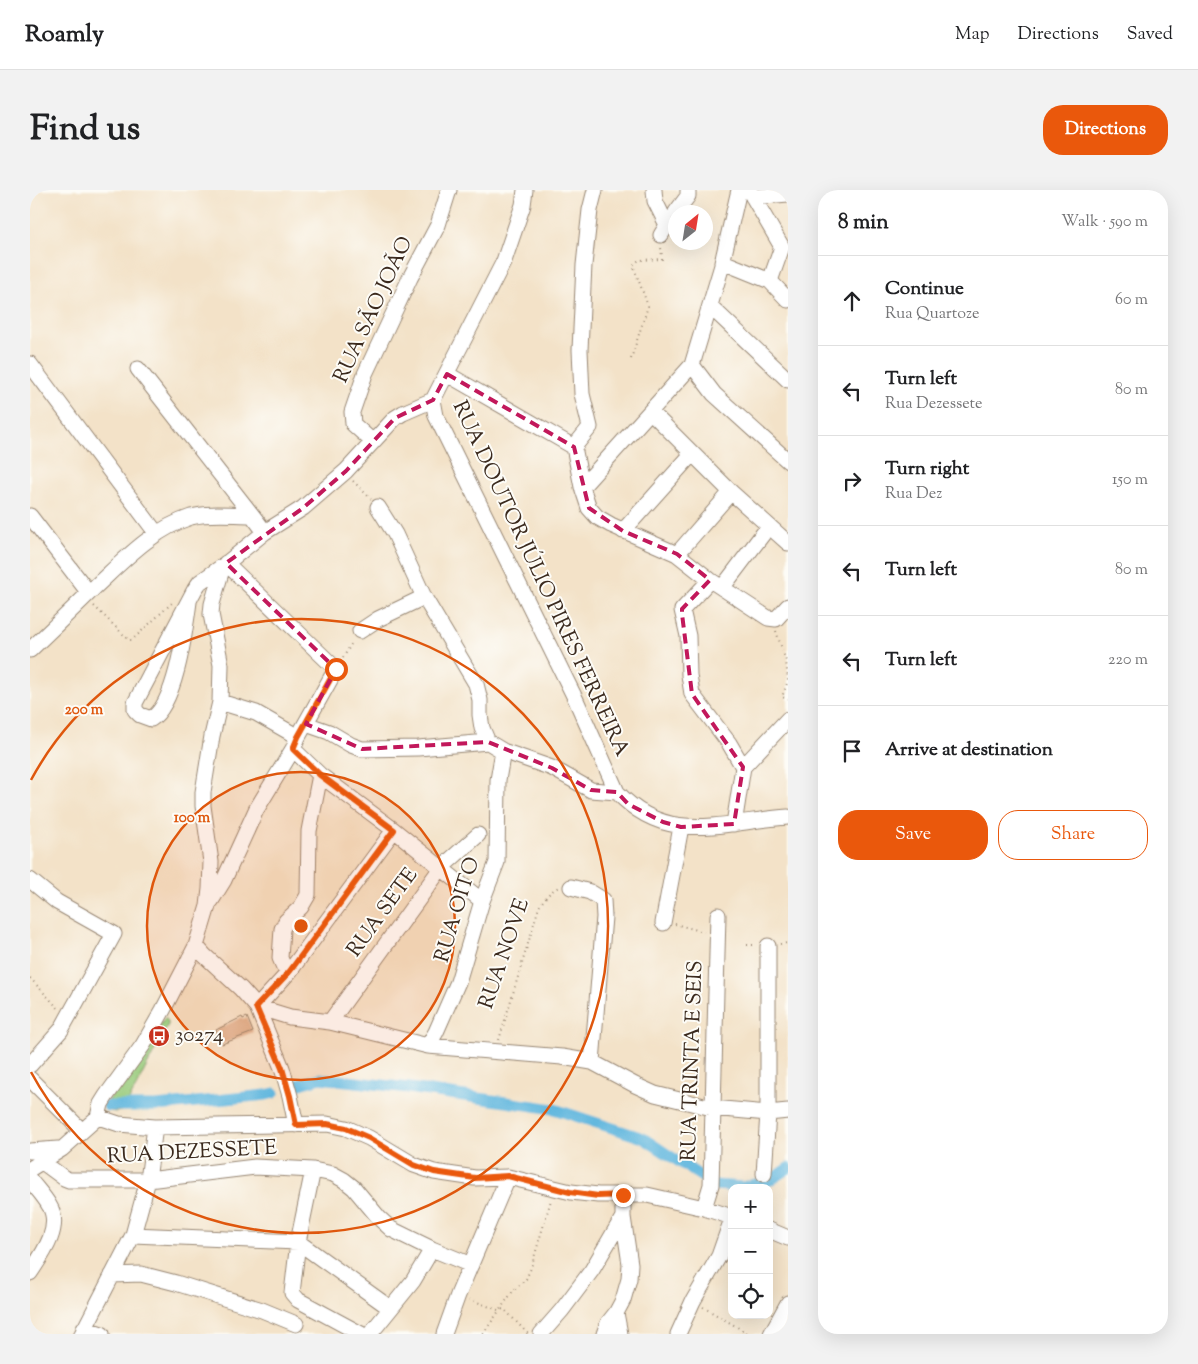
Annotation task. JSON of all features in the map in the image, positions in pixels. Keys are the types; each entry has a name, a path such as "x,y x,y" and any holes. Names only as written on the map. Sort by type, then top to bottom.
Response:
{"street":[{"name":"RUA SÃO JOÃO","path":"373,442 353,424 352,412 365,374 410,278 438,225 450,190"},
{"path":"574,447 590,427 582,394 580,350 584,265 590,210 595,190"},
{"path":"654,190 655,201 668,218"},
{"path":"682,205 688,196 688,190"},
{"path":"582,487 692,366 722,262 739,190"},
{"name":"RUA DOUTOR JÚLIO PIRES FERREIRA","path":"525,191 520,213 504,261 433,400 436,416 576,700 617,792 628,804 644,814 681,827 734,824 788,817"},
{"path":"751,194 788,194"},
{"path":"751,194 785,248 770,281"},
{"path":"722,262 770,281 788,300"},
{"path":"710,306 788,380"},
{"path":"30,364 157,534"},
{"path":"692,366 714,394 788,461"},
{"path":"138,369 265,532"},
{"path":"447,374 574,447 582,487 589,508 610,525 677,554 716,584 768,618 779,621 788,606"},
{"path":"189,602 180,658 166,701 155,716 151,719 145,718 135,710 135,703 195,589 200,582 265,532 303,508 346,471 395,418 433,400"},
{"path":"651,412 731,492 788,543"},
{"path":"624,531 692,454"},
{"path":"677,554 731,492"},
{"path":"378,507 395,534 424,597 476,684 480,700 482,728 488,742 503,751 552,768 594,790 617,792"},
{"path":"30,650 136,549 157,534 193,516 252,515"},
{"path":"30,516 35,533 89,594"},
{"path":"743,767 729,743 692,694 689,675 688,636 682,610 716,584 769,526"},
{"path":"208,906 224,880 256,810 336,669 224,564"},
{"path":"34,1160 62,1149 98,1117 102,1104 118,1078 147,1038 164,1010 196,946 208,906 210,889 210,862 203,792 212,736 220,702 221,665 211,614 212,604 224,564"},
{"path":"360,631 378,619 424,597"},
{"path":"220,702 256,713 299,737 320,775 394,830 482,901"},
{"path":"734,824 743,767 788,719"},
{"path":"299,737 329,732 351,746 362,749 418,748 488,742"},
{"name":"RUA OITO","path":"428,1046 458,982 482,901 497,862 498,780 503,751"},
{"path":"290,971 281,961 282,929 286,921 301,907 308,895 309,831 320,775"},
{"path":"663,923 681,827"},
{"path":"256,1007 290,971 394,830"},
{"name":"RUA SETE","path":"330,1022 441,868 478,835"},
{"path":"30,880 57,902 114,934 69,1018 44,1051 30,1064"},
{"path":"571,887 590,892 603,900 604,904 592,1062"},
{"name":"RUA TRINTA E SEIS","path":"704,1208 711,1182 718,915"},
{"path":"196,946 256,1007 282,1068 296,1125"},
{"path":"764,1174 768,1113 768,946"},
{"path":"256,1007 290,1017 330,1022 428,1046 562,1057 592,1062 655,1094 712,1108 768,1113 788,1111"},
{"path":"30,1079 82,1130"},
{"path":"98,1117 119,1124 155,1127 327,1124 346,1128 381,1144 414,1165 434,1172 475,1178 508,1176 555,1189 598,1196 647,1195 704,1208 728,1217"},
{"path":"102,1334 83,1331 133,1235 148,1180 155,1127"},
{"name":"RUA DEZESSETE","path":"34,1160 69,1180 148,1180 255,1167 313,1170 333,1174 354,1188 384,1224 432,1249 471,1265"},
{"path":"112,1275 141,1274 167,1281 262,1310 295,1329 298,1242 313,1170"},
{"path":"444,1334 458,1295 508,1176"},
{"path":"30,1180 50,1205 54,1221 50,1239 30,1273"},
{"path":"604,1334 608,1323 616,1313 629,1279 630,1264 622,1217 623,1195"},
{"path":"541,1334 592,1270 622,1217"},
{"path":"678,1334 692,1301 719,1256 729,1229"},
{"path":"133,1235 298,1242 390,1308"},
{"path":"370,1334 413,1280 432,1249"},
{"path":"295,1296 361,1334"},
{"path":"771,1334 788,1303"},
{"path":"616,1313 620,1334"}],"path":[{"path":"631,359 648,306 633,265 639,260 662,259 668,230"},
{"path":"346,471 351,480 378,507"},
{"path":"89,594 89,602 129,640 132,640 174,601 189,602"},
{"path":"779,621 788,681 782,697 788,699"},
{"path":"336,669 360,631"},
{"name":"RUA NOVE","path":"496,1052 539,907 544,898 554,890 560,887 571,887"},
{"path":"663,923 676,924 717,934"},
{"path":"30,978 69,1018"},
{"path":"483,1334 498,1310 526,1280 555,1189"},
{"path":"458,1295 498,1310 504,1309 528,1334"},
{"path":"692,1301 749,1334"}],"highlighted area":[{"path":"447,374 574,447 589,508 623,531 677,554 710,580 682,609 682,614 692,694 743,767 734,824 681,827 663,822 628,804 617,792 591,790 552,768 488,742 362,749 306,724 336,669 226,563 303,508 346,471 395,418 433,400"}],"green space":[{"path":"165,1018 168,1021 168,1025 124,1110 110,1111 106,1104"}],"building":[{"path":"242,1017 243,1019 247,1017 253,1032 222,1044 216,1030"}],"waterway":[{"path":"297,1085 320,1078 409,1088 554,1109 643,1138 714,1185 743,1187 771,1180 788,1168"},
{"path":"108,1106 156,1106 274,1093"}],"place":[{"name":"30274","path":"159,1036"}],"route":[{"path":"336,669 293,749 320,775 394,830 290,971 256,1007 282,1068 296,1125 327,1124 346,1128 369,1138 414,1165 434,1172 475,1178 508,1176 570,1192 598,1196 623,1195"}]}
